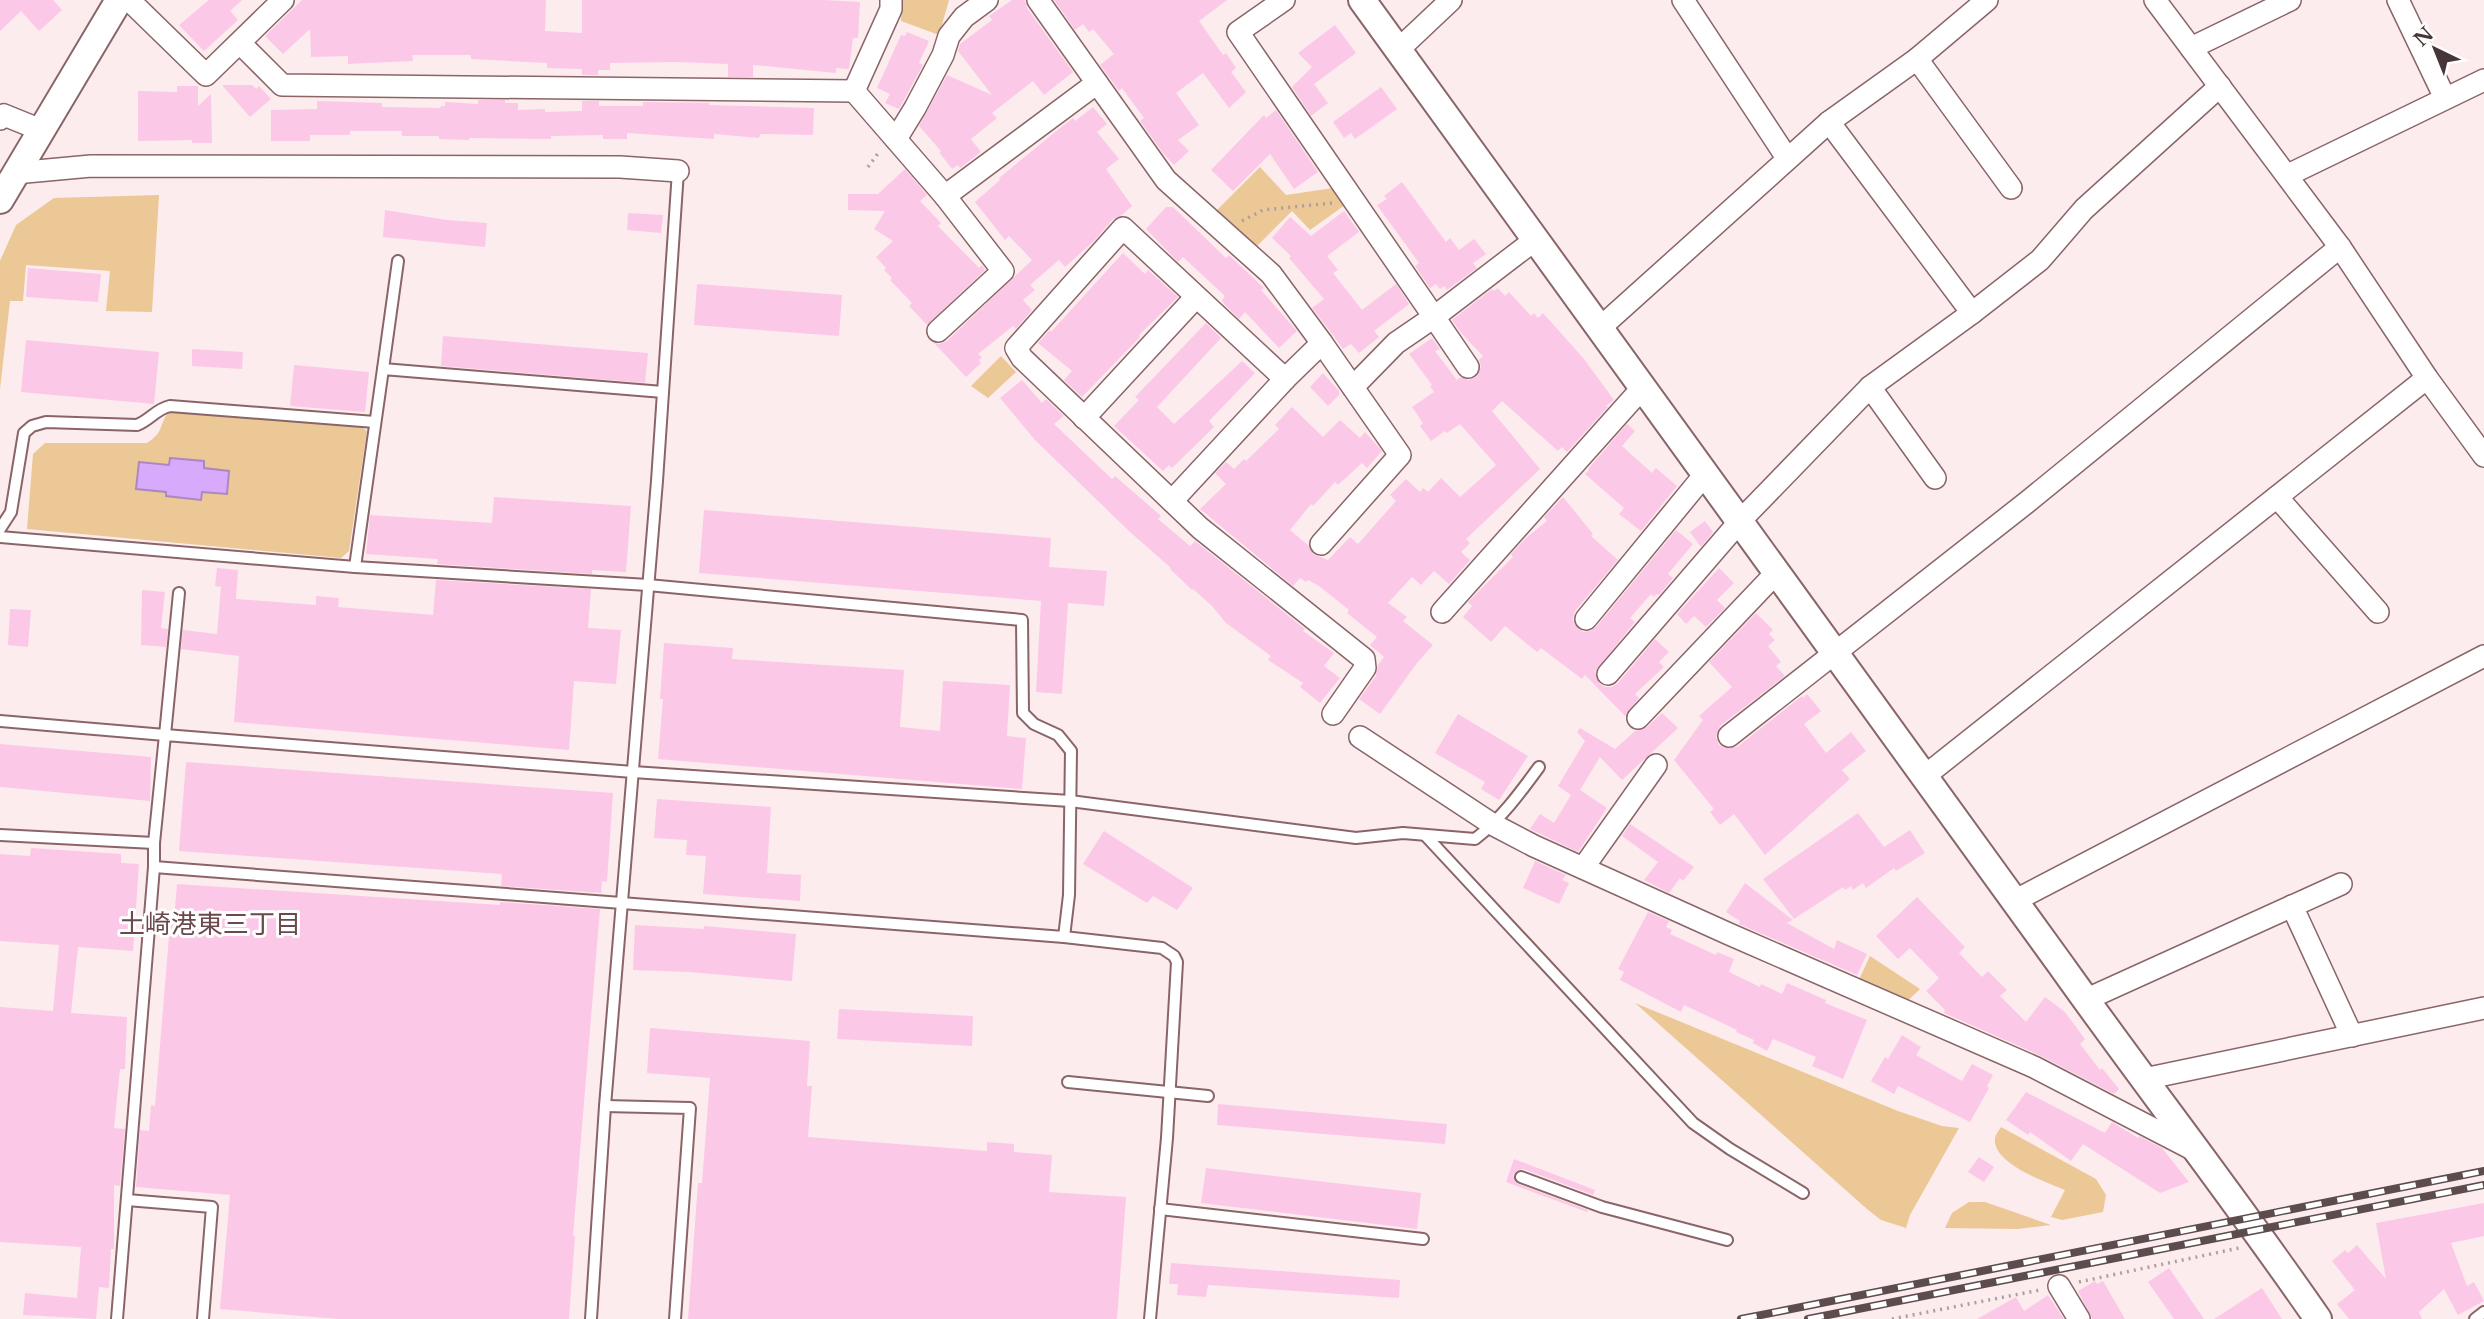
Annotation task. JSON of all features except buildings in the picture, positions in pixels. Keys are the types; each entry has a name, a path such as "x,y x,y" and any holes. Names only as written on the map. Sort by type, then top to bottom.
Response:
{"street":[{"path":"0,200 118,0"},
{"path":"129,0 206,75 283,0"},
{"path":"854,91 891,9 891,0"},
{"path":"895,139 943,55 949,36 964,17 987,0"},
{"path":"1038,0 1166,180 1271,274 1401,455 1321,544"},
{"path":"1284,0 1238,32 1468,367"},
{"path":"1362,0 1926,775 2085,1000 2248,1218 2318,1319"},
{"path":"1398,50 1451,0"},
{"path":"1683,0 1787,158"},
{"path":"1601,327 1829,122 1917,59 1987,0"},
{"path":"2155,0 2340,247 2427,378 2484,456"},
{"path":"2192,48 2290,0"},
{"path":"2398,0 2445,98"},
{"path":"240,43 282,85 854,91 945,196 1003,271 938,331"},
{"path":"1917,59 2011,188"},
{"path":"2288,176 2484,80"},
{"path":"945,196 1097,83"},
{"path":"1608,674 1740,522 1870,387 2040,260 2084,209 2220,86"},
{"path":"0,118 4,115 40,130"},
{"path":"1829,122 1972,313"},
{"path":"15,173 91,166 621,167 678,171"},
{"path":"1285,379 1123,228 1016,348 1022,358 1200,527 1364,660 1365,668 1333,714"},
{"path":"1353,387 1396,343 1536,239"},
{"path":"1729,736 2026,503 2340,247"},
{"path":"1084,418 1196,297"},
{"path":"1172,501 1285,379 1322,344"},
{"path":"1926,775 2427,378"},
{"path":"1442,612 1644,386"},
{"path":"1870,387 1935,478"},
{"path":"1586,619 1706,474"},
{"path":"2277,497 2378,612"},
{"path":"1638,718 1777,572"},
{"path":"2014,901 2484,656"},
{"path":"1360,737 1492,824 1583,868 2034,1067 2196,1151"},
{"path":"1583,868 1656,765"},
{"path":"2085,1000 2341,884"},
{"path":"2292,906 2353,1036"},
{"path":"2144,1079 2484,1008"},
{"path":"2059,1286 2079,1319"}],"lane":[{"path":"591,1319 605,1106 663,392 678,171"},
{"path":"355,567 398,261"},
{"path":"383,369 663,392"},
{"path":"0,529 11,512 24,433 32,426 46,422 137,425 148,421 160,408 170,406 375,422"},
{"path":"0,537 355,567 648,584 1022,620 1023,713 1034,724 1058,735 1071,751 1069,895 1064,937"},
{"path":"117,1319 154,867 153,844 178,593"},
{"path":"0,721 633,772 1070,801 1356,838 1403,833 1475,839 1517,798 1539,767"},
{"path":"0,835 153,844"},
{"path":"1425,835 1693,1123 1803,1193"},
{"path":"154,867 1064,937 1162,948 1174,956 1177,962 1177,999 1150,1319"},
{"path":"1068,1082 1208,1096"},
{"path":"605,1106 690,1108 675,1319"},
{"path":"1521,1177 1602,1207 1727,1240"},
{"path":"127,1200 212,1207 203,1319"},
{"path":"1160,1209 1423,1239"},
{"path":"2475,1319 2484,1312"}],"path":[{"path":"1227,234 1246,217 1263,210 1334,203 1350,194"}],"shaded area":[{"path":"902,0 949,0 939,35 901,21"},
{"path":"1260,167 1286,195 1333,188 1345,205 1310,230 1292,211 1255,248 1216,211"},
{"path":"159,195 152,312 106,311 110,271 26,265 23,301 10,301 0,389 0,261 16,225 54,198"},
{"path":"1001,356 1016,372 988,398 971,386"},
{"path":"170,411 360,426 367,431 349,551 341,558 27,529 33,454 45,443 147,443 157,435","holes":["171,458 204,462 201,499 166,496"]},
{"path":"170,458 204,461 204,468 229,471 227,494 202,492 201,500 136,489 139,462 169,465"},
{"path":"1870,956 1920,989 1902,1006 1857,984"},
{"path":"1635,1003 1898,1111 1942,1126 1959,1128 1910,1215 1906,1228 1881,1220 1867,1209"},
{"path":"2001,1127 2096,1179 2106,1195 2103,1212 2062,1220 2051,1217 2065,1190 2024,1172 2005,1159 1995,1143"},
{"path":"1969,1202 1985,1202 2051,1225 2018,1229 1945,1228 1952,1213"}],"railway":[{"path":"1741,1319 2484,1171"},
{"path":"1808,1319 2484,1185"}],"district":[{"name":"土崎港東三丁目","path":"210,924"}]}
